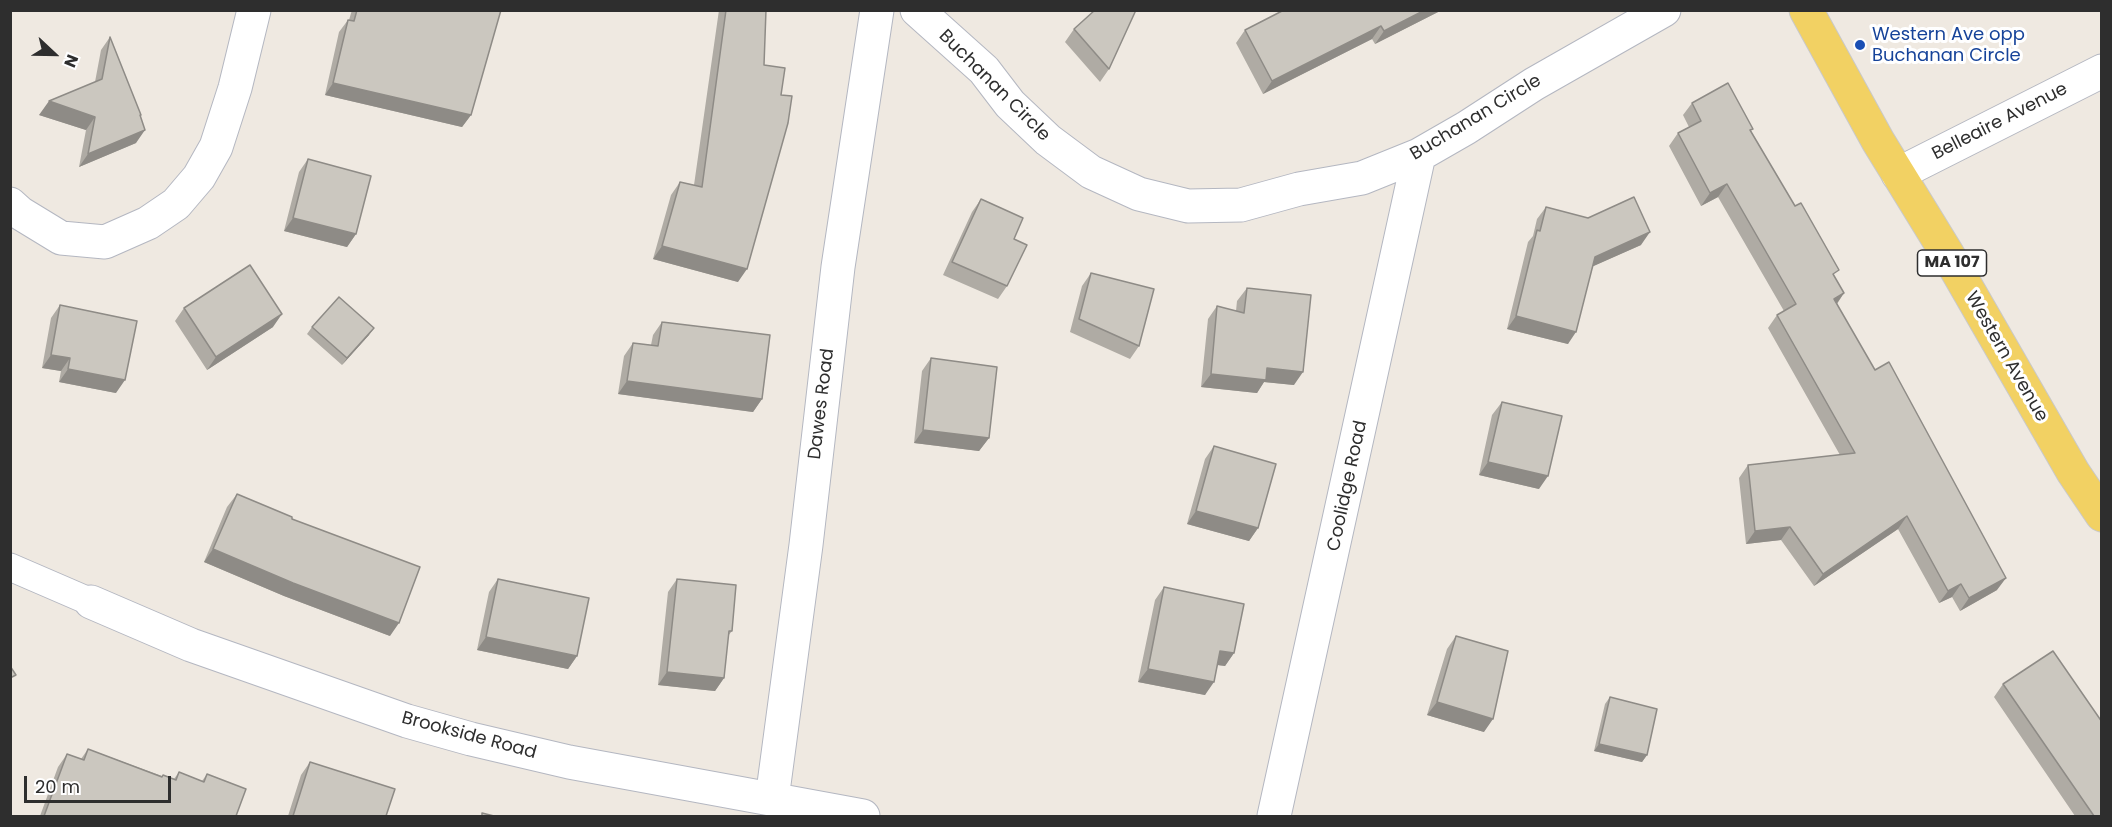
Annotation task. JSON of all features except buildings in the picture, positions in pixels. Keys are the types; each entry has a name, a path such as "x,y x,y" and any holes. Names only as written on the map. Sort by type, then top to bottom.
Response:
{"main road":[{"name":"Western Avenue","path":"1806,10 1898,174 2073,472 2102,515"}],"street":[{"path":"10,204 20,213 61,238 105,242 148,224 176,204 199,177 216,147 235,88 254,10"},
{"name":"Dawes Road","path":"772,799 806,545 838,267 877,10"},
{"name":"Buchanan Circle","path":"917,10 984,70 1010,104 1048,141 1091,172 1139,194 1188,206 1241,205 1299,189 1362,178 1419,155 1534,84 1664,10"},
{"name":"Belleaire Avenue","path":"1898,174 2102,70"},
{"name":"Coolidge Road","path":"1274,816 1419,155"},
{"name":"Brookside Road","path":"91,602 191,645 397,717 471,739 569,762 863,816"}],"lane":[{"path":"10,567 91,602"}],"place":[{"name":"Western Ave opp Buchanan Circle","path":"1860,45"}]}
